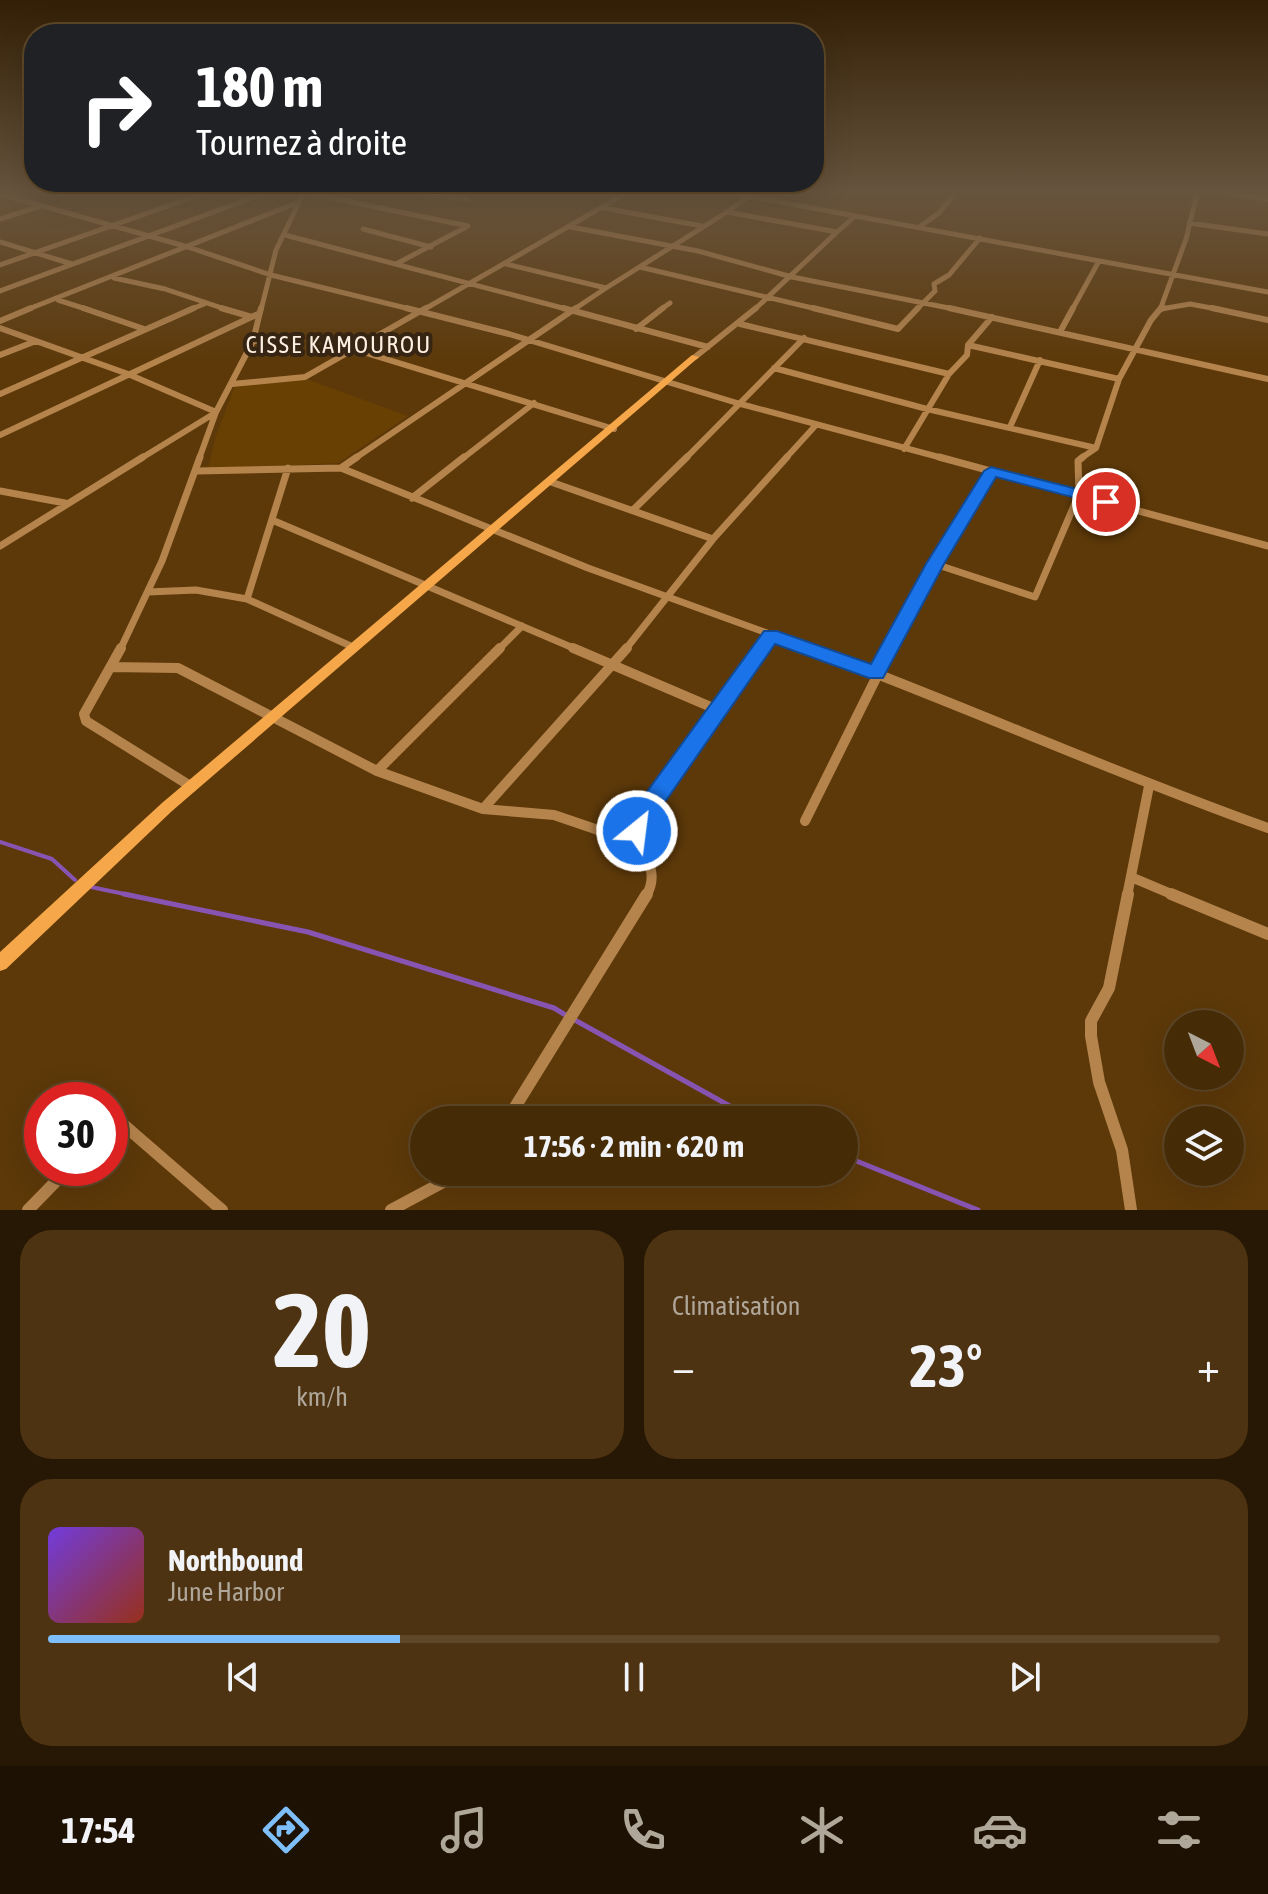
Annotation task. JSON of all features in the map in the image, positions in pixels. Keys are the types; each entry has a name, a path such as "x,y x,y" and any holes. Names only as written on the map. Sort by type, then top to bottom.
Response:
{"street":[{"path":"30,250 73,264"},
{"path":"0,265 40,250"},
{"path":"0,291 109,250"},
{"path":"0,321 180,250"},
{"path":"198,250 271,275 529,340 737,403 1268,546"},
{"path":"192,787 86,721 86,707 112,667 148,592 197,471 216,412 253,341 255,316 271,275 276,250"},
{"path":"342,250 708,347"},
{"path":"395,265 425,250"},
{"path":"232,384 305,377 530,250"},
{"path":"341,468 663,250"},
{"path":"688,250 726,257 792,277 992,317 1268,379"},
{"path":"0,963 192,787 695,357 740,324 819,250"},
{"path":"640,267 898,329 935,291 934,284 949,275 970,250"},
{"path":"1045,250 1268,292"},
{"path":"935,564 1035,597 1079,494 1078,461 1096,448 1119,379 1161,309 1181,250"},
{"path":"1060,332 1099,261"},
{"path":"506,264 606,288"},
{"path":"113,278 165,289 204,304 255,316"},
{"path":"57,299 144,329"},
{"path":"636,329 670,303"},
{"path":"0,394 204,304"},
{"path":"1161,309 1190,304 1268,320"},
{"path":"0,435 255,316"},
{"path":"904,449 949,374 967,355 968,345 992,317"},
{"path":"740,324 949,374"},
{"path":"0,328 128,374 216,412"},
{"path":"633,510 686,461 737,403 804,338"},
{"path":"253,341 300,339"},
{"path":"0,355 36,341"},
{"path":"968,345 1119,379"},
{"path":"353,349 614,429"},
{"path":"1010,427 1040,360"},
{"path":"774,368 927,409 1096,448"},
{"path":"412,498 534,403"},
{"path":"0,546 216,412"},
{"path":"483,809 614,665 665,596 816,425"},
{"path":"247,599 288,468"},
{"path":"197,471 341,468 665,596 1025,731 1149,786 1268,828"},
{"path":"805,821 876,673 935,564 991,471"},
{"path":"551,482 713,539"},
{"path":"0,491 65,503"},
{"path":"272,520 718,710"},
{"path":"148,592 196,590 247,599 356,649"},
{"path":"377,771 522,626"},
{"path":"516,1106 653,884 654,875 637,831 638,822 771,636"},
{"path":"112,667 178,668 377,771 483,809 554,815 642,845"},
{"path":"1131,1210 1122,1150 1099,1082 1091,1021 1109,988 1149,786"},
{"path":"1131,877 1268,934"},
{"path":"128,1129 222,1210"},
{"path":"28,1210 51,1186"},
{"path":"391,1210 436,1186"}],"shaded area":[{"path":"306,379 408,416 338,463 208,469 216,436 235,386"}],"waterway":[{"path":"0,842 52,859 75,880"},
{"path":"91,887 134,896"},
{"path":"124,894 308,932 554,1008 567,1016"},
{"path":"573,1019 730,1106"},
{"path":"858,1162 978,1210"}],"district":[{"name":"CISSE KAMOUROU","path":"339,344"}],"route":[{"path":"637,831 638,822 771,636 876,673 935,564 991,471 1106,502"}]}
